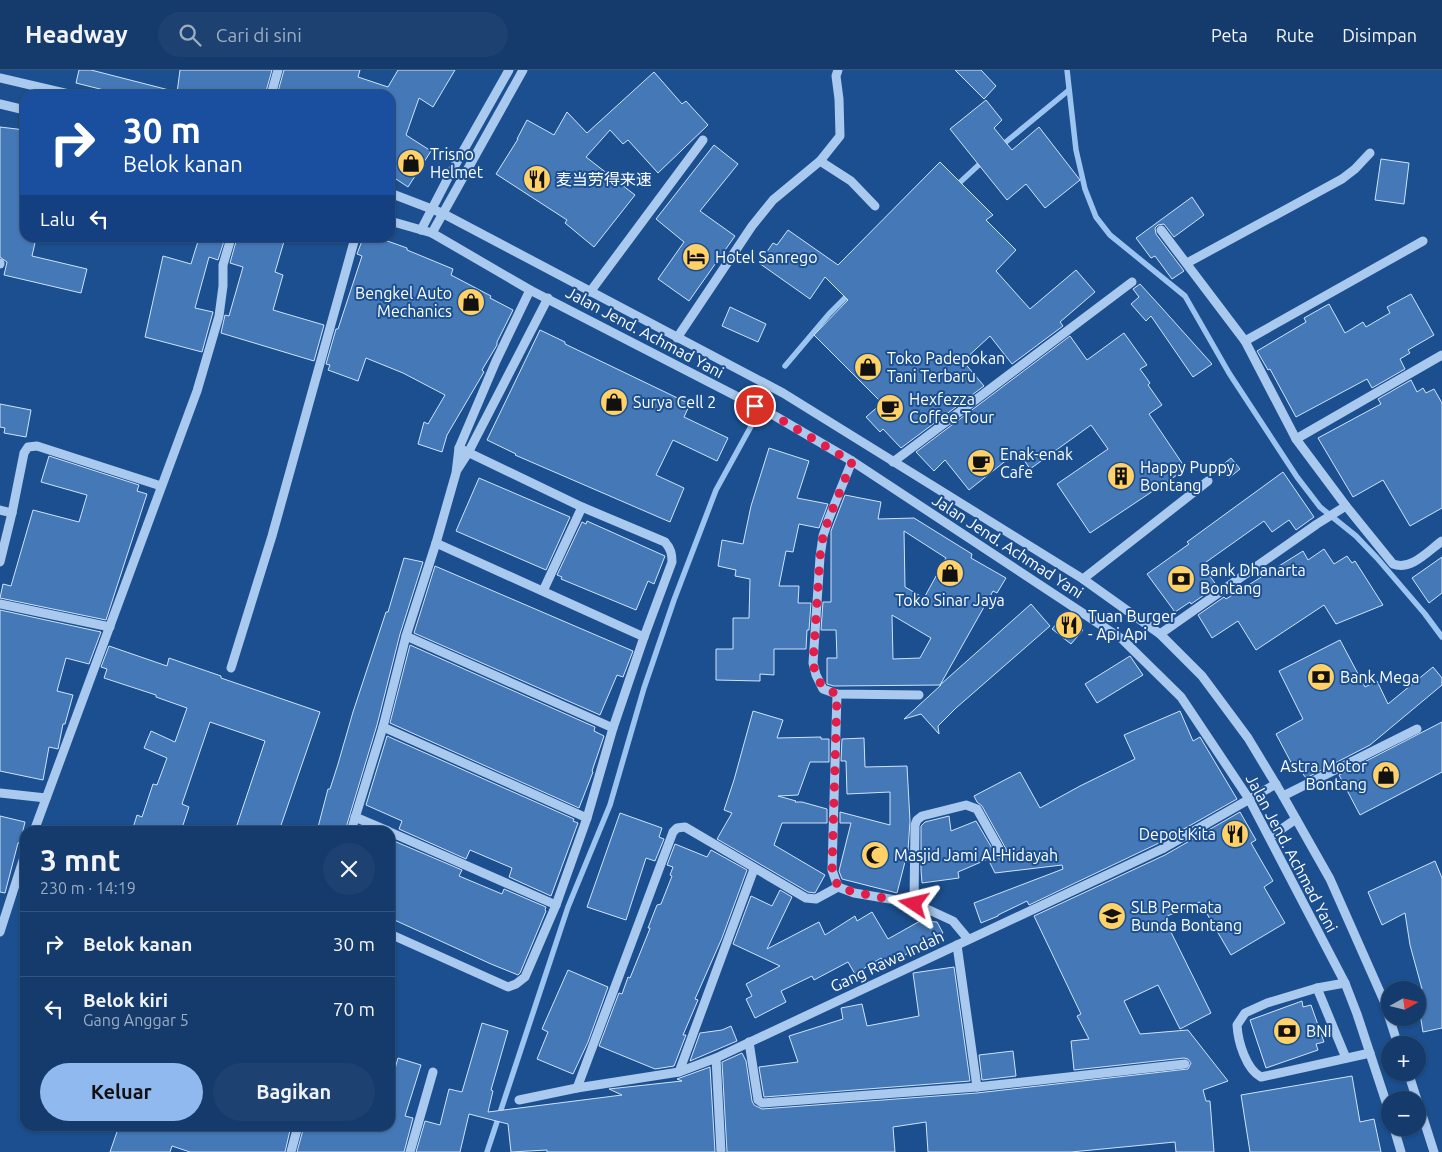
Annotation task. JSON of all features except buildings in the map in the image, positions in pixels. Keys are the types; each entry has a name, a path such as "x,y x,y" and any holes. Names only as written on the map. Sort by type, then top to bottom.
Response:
{"street":[{"path":"272,90 278,70"},
{"path":"422,230 508,70"},
{"path":"432,233 523,70"},
{"path":"677,338 773,200 820,161 840,136 836,76 838,70"},
{"path":"0,78 52,90"},
{"path":"0,104 20,109"},
{"path":"590,292 703,140"},
{"path":"1187,263 1342,179 1355,169 1370,153"},
{"path":"820,161 851,181 875,206"},
{"name":"Jalan Jend. Achmad Yani","path":"395,195 442,213 765,384 1083,579 1160,634 1202,676 1248,738 1276,784 1330,879 1384,1001 1395,1036"},
{"name":"Jalan Jend. Achmad Yani","path":"395,222 432,233 530,290 775,416 852,462 1122,638 1180,697 1249,799 1270,836 1345,983 1382,1091"},
{"path":"1161,230 1245,340 1296,439 1386,558 1400,567 1409,565 1442,541"},
{"path":"1245,340 1423,241"},
{"path":"36,826 196,391 219,316 223,286 223,265 230,242"},
{"path":"231,668 272,536 354,242"},
{"path":"893,462 1132,282"},
{"path":"353,826 406,636 456,473 459,448 496,361 530,290"},
{"path":"456,473 548,298"},
{"path":"1296,439 1442,354"},
{"path":"755,406 765,384"},
{"path":"0,562 24,453 28,447 34,446 161,486"},
{"path":"395,936 508,986 516,984 525,977 556,905 587,818 612,728 672,562 670,547 666,542 582,507 459,448"},
{"path":"852,462 823,536 813,663 816,676 823,689 837,694 919,695"},
{"path":"1083,579 1208,481"},
{"path":"1160,634 1317,524 1346,506"},
{"path":"543,591 582,507"},
{"path":"0,510 12,513"},
{"path":"436,543 644,637"},
{"path":"0,604 110,627"},
{"path":"406,636 612,728"},
{"path":"837,694 832,870 838,887"},
{"path":"382,727 587,818"},
{"path":"1283,796 1417,729"},
{"name":"Gang Rawa Indah","path":"519,1100 577,1088 679,1072 716,1058 1162,849 1276,784"},
{"path":"0,793 46,798"},
{"path":"914,904 914,825 922,816 966,805 978,808 1000,852"},
{"path":"355,817 375,826"},
{"path":"1270,836 1296,819"},
{"path":"577,1088 673,832 678,828 685,827 806,898 816,899 838,887 914,904 954,921 968,939"},
{"path":"395,835 556,905"},
{"path":"679,1072 754,869"},
{"path":"0,932 20,870"},
{"path":"957,945 977,1088"},
{"path":"1345,983 1317,988 1268,1003 1245,1013 1237,1025 1238,1036 1255,1074 1261,1076 1370,1053"},
{"path":"1317,988 1346,1058"},
{"path":"749,1042 758,1100 762,1103 977,1088 1185,1064"},
{"path":"716,1058 721,1152"},
{"path":"410,1152 433,1072"},
{"path":"1426,1128 1434,1152"},
{"path":"291,1152 297,1131"},
{"path":"1396,1136 1401,1152"}],"waterway":[{"path":"1067,70 1076,150 1085,189 1096,217 1110,235 1185,296 1229,373 1297,477 1320,507 1356,536 1377,558 1442,637"},
{"path":"1001,146 1069,90"},
{"path":"956,186 984,160"},
{"path":"785,366 829,314 851,292"},
{"path":"487,1152 568,907 610,805 644,688 674,600 716,490 755,419"}],"place":[{"name":"Trisno Helmet","path":"411,163"},
{"name":"麦当劳得来速","path":"537,179"},
{"name":"Hotel Sanrego","path":"696,257"},
{"name":"Bengkel Auto Mechanics","path":"471,302"},
{"name":"Toko Padepokan Tani Terbaru","path":"868,367"},
{"name":"Surya Cell 2","path":"614,402"},
{"name":"Hexfezza Coffee Tour","path":"890,408"},
{"name":"Enak-enak Cafe","path":"981,463"},
{"name":"Happy Puppy Bontang","path":"1121,476"},
{"name":"Toko Sinar Jaya","path":"950,573"},
{"name":"Bank Dhanarta Bontang","path":"1181,579"},
{"name":"Tuan Burger - Api Api","path":"1069,625"},
{"name":"Bank Mega","path":"1321,677"},
{"name":"Astra Motor Bontang","path":"1386,775"},
{"name":"Depot Kita","path":"1235,834"},
{"name":"Masjid Jami Al-Hidayah","path":"875,855"},
{"name":"SLB Permata Bunda Bontang","path":"1112,916"},
{"name":"BNI","path":"1287,1031"}],"route":[{"path":"755,406 852,462 823,536 813,663 816,676 823,689 837,694 832,870 838,887 914,904"}]}
